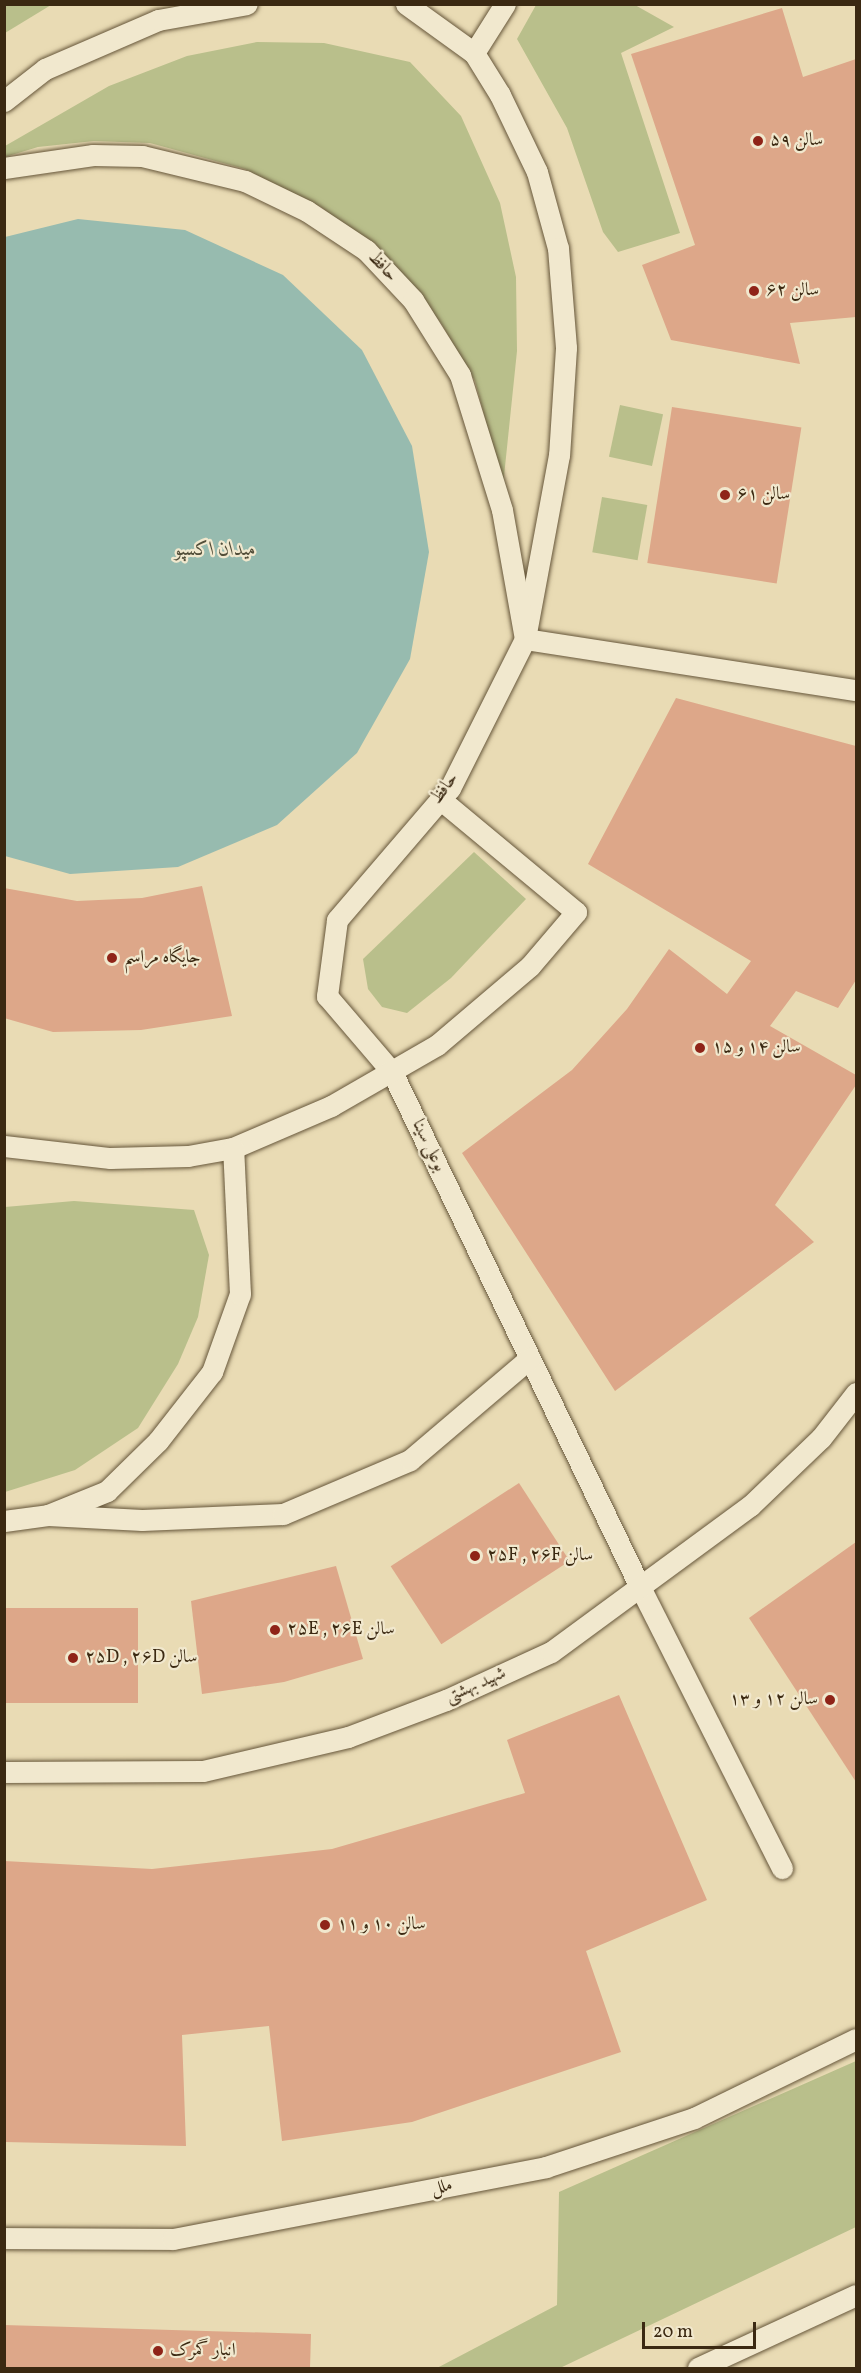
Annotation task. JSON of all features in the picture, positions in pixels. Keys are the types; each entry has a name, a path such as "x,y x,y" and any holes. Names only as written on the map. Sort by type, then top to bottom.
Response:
{"lane":[{"path":"4,101 45,69 158,20 247,4"},
{"name":"حافظ","path":"337,920 440,799 525,639 559,455 567,348 559,259 537,172 474,53 406,4"},
{"path":"474,53 505,4"},
{"name":"حافظ","path":"4,168 93,155 196,165 246,181 307,211 366,250 413,300 460,375 502,510 525,639"},
{"path":"525,639 856,690"},
{"path":"4,1146 110,1158 188,1156 233,1148 392,1072 486,1005 530,966 576,912 440,799"},
{"name":"بوعلی سینا","path":"337,920 327,996 392,1072 640,1587 783,1869"},
{"path":"48,1515 107,1491 158,1441 212,1372 240,1294 233,1148"},
{"path":"4,1521 48,1515 142,1520 283,1514 410,1460 530,1358"},
{"name":"شهید بهشتی","path":"4,1772 203,1771 348,1737 446,1700 551,1652 750,1506 821,1438 856,1393"},
{"name":"ملل","path":"4,2238 173,2239 546,2167 694,2118 856,2039"},
{"path":"698,2368 856,2295"}],"green space":[{"path":"5,4 51,4 51,5 5,33"},
{"path":"536,5 635,5 674,27 621,53 680,233 618,252 603,232 567,128 517,39"},
{"path":"257,42 324,43 410,62 461,116 500,203 516,277 517,351 503,486 475,381 441,323 399,270 321,207 245,169 150,143 94,141 38,147 5,157 5,146 109,86 187,56"},
{"path":"620,405 663,414 652,466 609,457"},
{"path":"602,497 647,505 638,560 592,552"},
{"path":"474,852 526,899 451,978 407,1013 382,1007 368,989 363,959"},
{"path":"74,1201 194,1210 209,1255 198,1317 178,1364 138,1428 75,1470 5,1492 5,1207"},
{"path":"856,2061 856,2227 560,2368 437,2368 557,2305 559,2192"}],"water":[{"name":"میدان اکسپو","path":"78,219 185,230 283,275 362,350 412,446 429,552 410,659 357,753 277,825 178,867 70,874 5,856 5,237"}],"building":[{"name":"سالن ۵۹","path":"782,8 803,77 856,59 856,317 790,323 800,364 671,340 642,265 695,245 631,54"},
{"name":"سالن ۶۱","path":"672,407 801,427 777,584 647,563"},
{"name":"سالن ۱۴ و ۱۵","path":"676,698 856,746 856,980 838,1008 796,991 770,1026 856,1075 856,1085 775,1205 814,1242 615,1391 462,1153 572,1070 627,1009 669,949 727,994 751,961 588,864"},
{"name":"جایگاه مراسم","path":"202,886 232,1016 141,1030 53,1032 4,1018 4,888 77,901 142,898"},
{"name":"۲۵F , ۲۶F سالن","path":"519,1483 570,1561 441,1644 391,1566"},
{"name":"سالن ۱۲ و ۱۳","path":"856,1542 856,1782 749,1618"},
{"name":"۲۵E , ۲۶E سالن","path":"336,1566 363,1659 284,1682 202,1694 191,1601"},
{"name":"۲۵D , ۲۶D سالن","path":"4,1608 138,1608 138,1703 4,1703"},
{"name":"سالن ۱۰ و ۱۱","path":"619,1695 707,1900 586,1951 621,2052 412,2122 282,2141 269,2026 182,2035 186,2146 4,2142 4,1861 152,1869 332,1849 525,1793 507,1740"},
{"name":"انبار گمرک","path":"4,2325 311,2334 310,2368 4,2368"}],"place":[{"name":"سالن ۵۹","path":"758,141"},
{"name":"سالن ۶۲","path":"754,291"},
{"name":"سالن ۶۱","path":"725,495"},
{"name":"جایگاه مراسم","path":"112,958"},
{"name":"سالن ۱۴ و ۱۵","path":"700,1048"},
{"name":"۲۵F , ۲۶F سالن","path":"475,1556"},
{"name":"۲۵E , ۲۶E سالن","path":"275,1630"},
{"name":"۲۵D , ۲۶D سالن","path":"73,1658"},
{"name":"سالن ۱۲ و ۱۳","path":"830,1700"},
{"name":"سالن ۱۰ و ۱۱","path":"325,1925"},
{"name":"انبار گمرک","path":"158,2351"}]}
